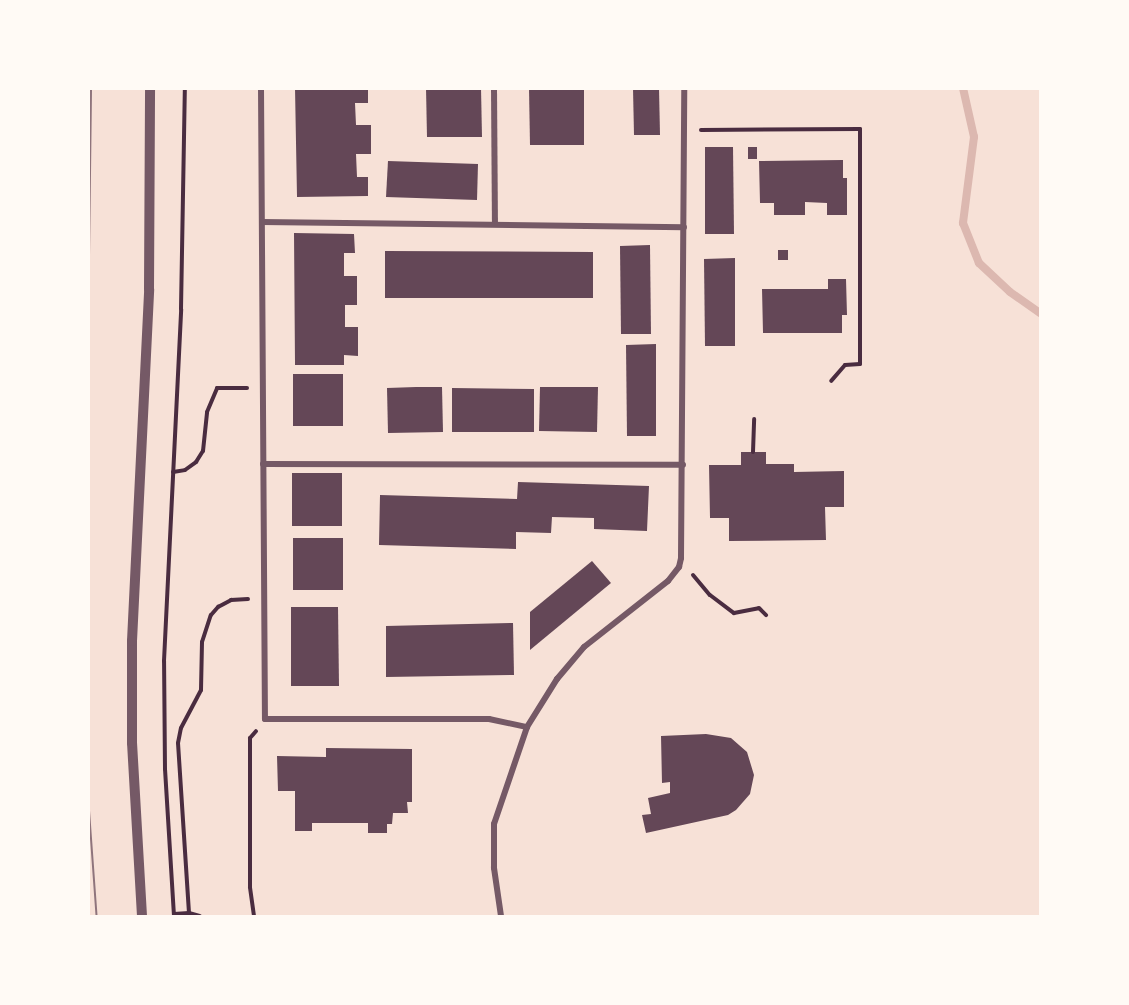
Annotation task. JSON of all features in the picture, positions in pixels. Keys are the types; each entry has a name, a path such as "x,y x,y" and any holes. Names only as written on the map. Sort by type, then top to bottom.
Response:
{"street":[{"path":"142,916 132,743 132,641 149,289 150,88"},
{"path":"261,88 265,719 489,719 527,727"},
{"path":"494,88 495,224"},
{"path":"501,916 494,868 494,824 527,727 557,679 584,647 668,581 679,567 681,558 684,88"},
{"path":"262,222 684,227"},
{"path":"263,464 683,465"}],"path":[{"path":"185,88 181,309 164,711 174,915 189,913 200,916"},
{"path":"700,130 860,129 860,364 845,365 831,381"},
{"path":"173,472 185,470 203,451 207,412 217,388 263,388"},
{"path":"753,452 754,419"},
{"path":"692,574 710,595 734,613 759,608 766,615"},
{"path":"189,913 178,743 181,728 201,690 202,642 211,615 218,607 231,600 264,598"},
{"path":"254,916 250,887 250,738 265,719"}],"building":[{"path":"295,88 368,88 368,103 355,103 356,125 371,125 371,154 356,154 357,177 368,177 368,196 297,197"},
{"path":"426,88 481,88 482,137 427,137"},
{"path":"529,88 584,88 584,145 530,145"},
{"path":"633,88 659,88 660,135 634,135"},
{"path":"705,147 733,147 734,234 705,234"},
{"path":"748,147 757,147 757,159 748,159"},
{"path":"843,160 843,178 847,178 847,215 827,215 827,203 805,202 805,215 774,215 774,203 760,203 759,161"},
{"path":"388,161 478,164 477,200 386,197"},
{"path":"294,233 354,234 355,253 344,253 344,276 357,276 357,305 345,305 345,327 358,327 358,356 344,355 344,365 295,365"},
{"path":"650,245 651,334 621,334 620,246"},
{"path":"778,250 788,250 788,260 778,260"},
{"path":"385,251 593,252 593,298 385,298"},
{"path":"735,258 735,346 705,346 704,259"},
{"path":"828,279 846,279 847,315 842,315 842,333 763,333 762,289 828,289"},
{"path":"656,344 656,436 627,436 626,345"},
{"path":"293,374 343,374 343,426 293,426"},
{"path":"442,387 443,432 388,433 387,388"},
{"path":"540,387 598,387 597,432 539,431"},
{"path":"452,388 534,389 534,432 452,432"},
{"path":"741,452 766,452 766,464 794,464 794,472 844,471 844,507 825,507 826,540 729,541 729,518 710,518 709,465 741,465"},
{"path":"292,473 342,473 342,526 292,526"},
{"path":"518,482 649,486 647,531 594,529 594,518 552,517 551,533 516,532 516,549 379,545 380,495 517,499"},
{"path":"293,538 343,538 343,590 293,590"},
{"path":"592,561 611,583 530,650 530,612"},
{"path":"291,607 338,607 339,686 291,686"},
{"path":"513,623 514,675 386,677 386,626"},
{"path":"706,734 731,738 747,752 754,775 750,794 736,810 728,815 646,833 642,815 651,814 648,798 670,793 670,782 662,783 661,736"},
{"path":"326,748 412,749 412,802 407,802 408,813 393,813 392,824 387,824 387,833 368,833 368,823 312,823 312,831 295,831 295,791 278,791 277,756 326,757"}],"waterway":[{"path":"963,88 974,137 963,223 979,263 1010,292 1040,313"}],"tram line":[{"path":"88,337 91,88"},
{"path":"88,790 97,916"}]}
